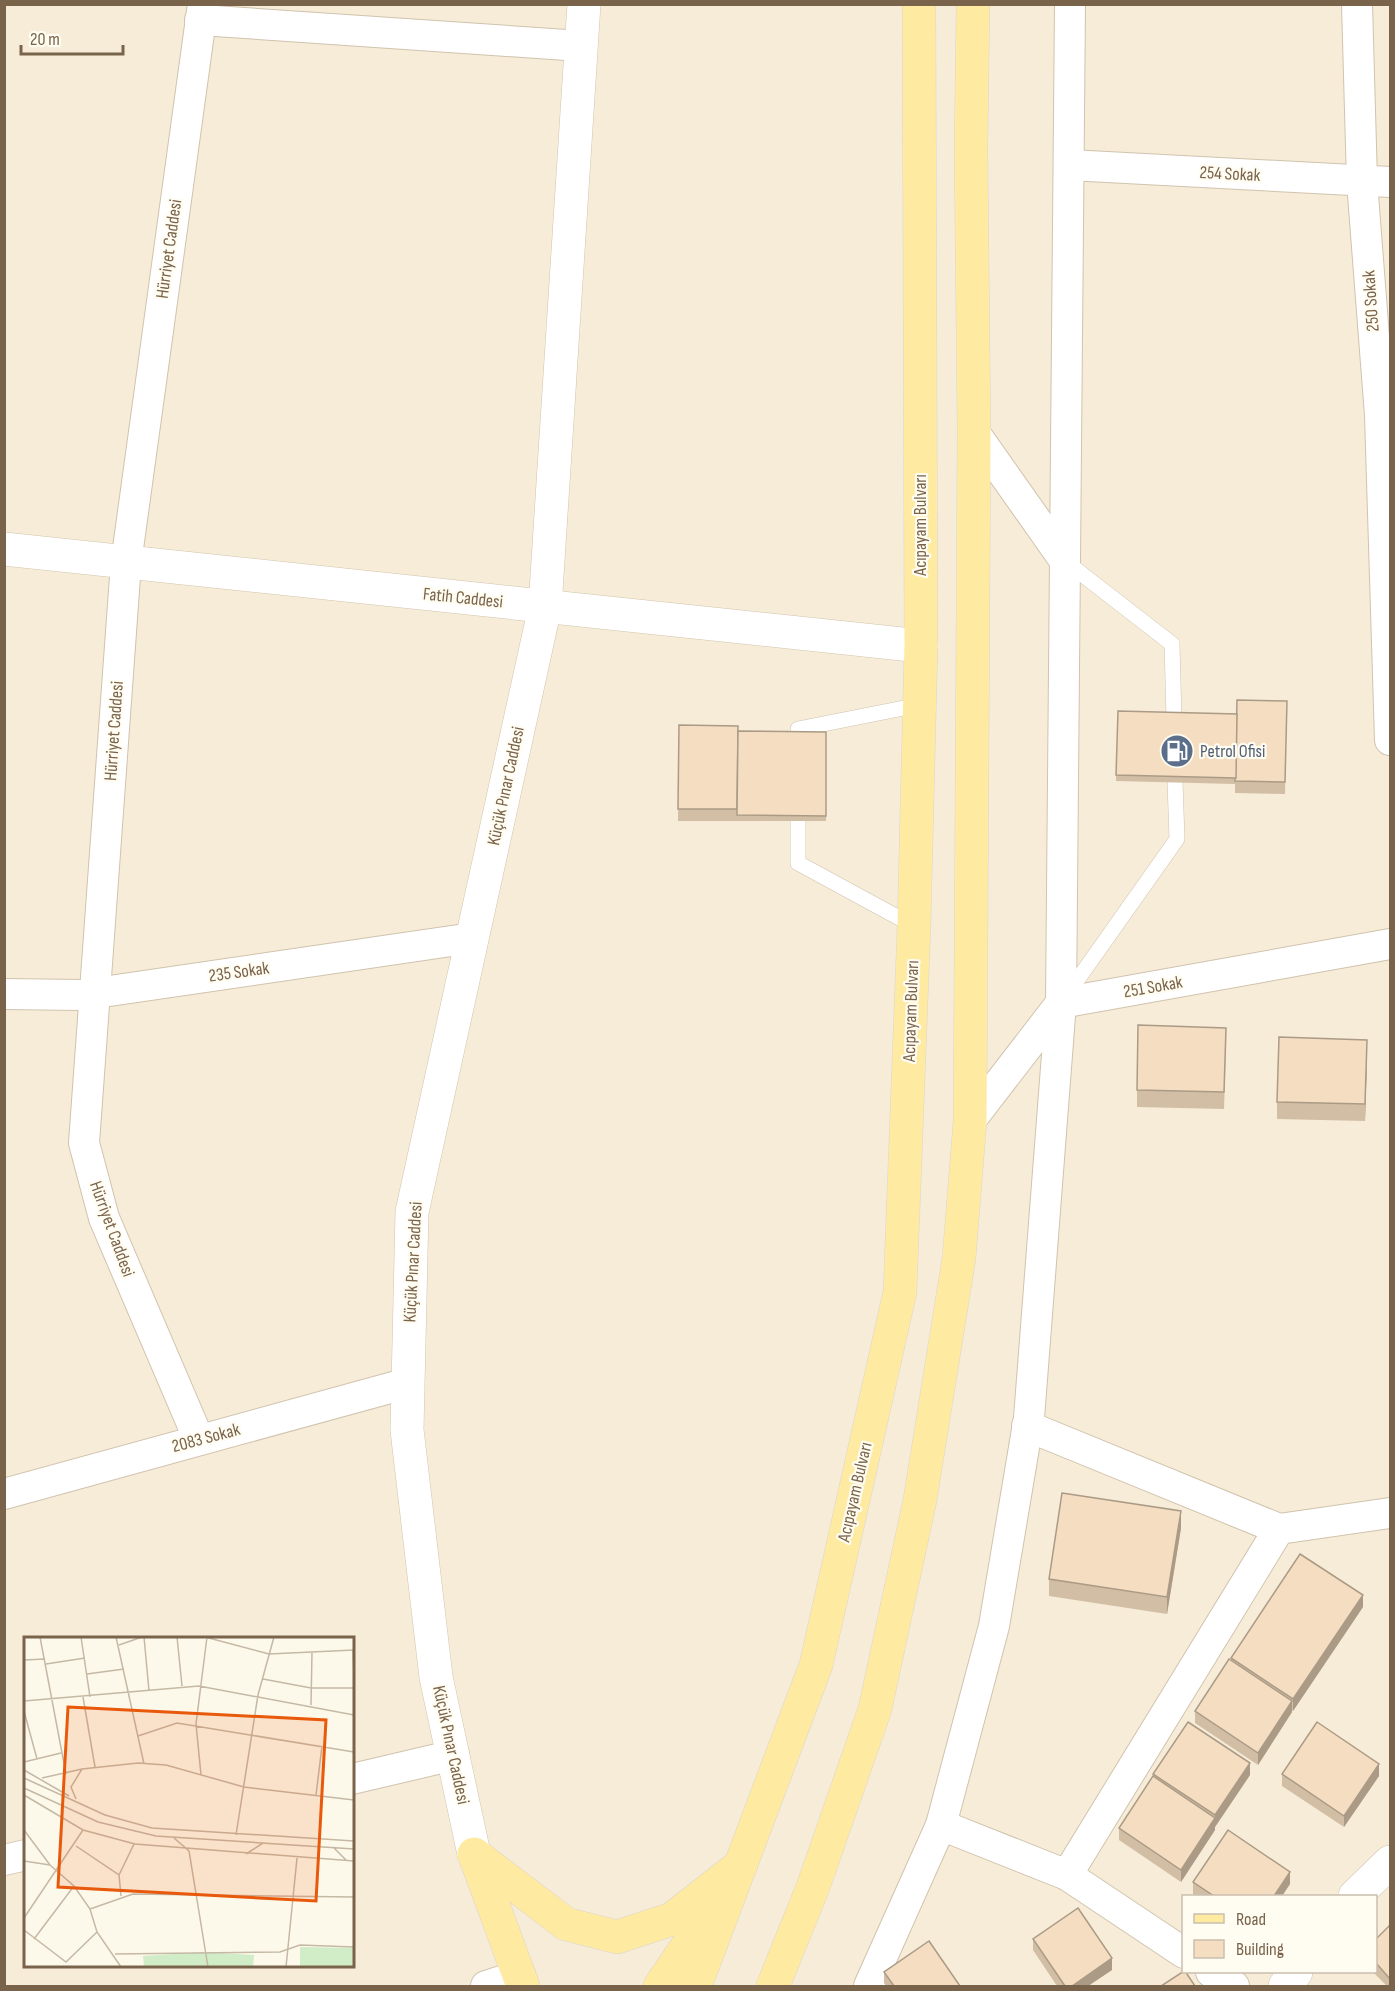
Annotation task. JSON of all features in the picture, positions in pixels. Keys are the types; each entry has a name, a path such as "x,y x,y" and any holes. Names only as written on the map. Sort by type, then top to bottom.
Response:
{"main road":[{"name":"Acıpayam Bulvarı","path":"695,1986 816,1665 900,1292 914,926 921,646 919,4"},
{"path":"773,1986 813,1887 875,1709 921,1500 959,1258 970,1121 974,432 971,149 973,4"},
{"path":"474,1854 566,1924 617,1937 672,1919 742,1865"},
{"path":"474,1854 522,1981"},
{"path":"660,1986 742,1865"}],"street":[{"name":"Küçük Pınar Caddesi","path":"474,1854 435,1665 407,1430 412,1212 545,607 584,4"},
{"path":"869,1986 942,1825 994,1626 1027,1426 1061,1003 1070,4"},
{"name":"250 Sokak","path":"1357,4 1376,182 1380,415 1390,741"},
{"path":"202,12 581,46"},
{"name":"Hürriyet Caddesi","path":"199,1440 104,1218 84,1143 126,563 202,12"},
{"name":"254 Sokak","path":"1069,165 1376,182"},
{"path":"974,432 1065,561"},
{"name":"Fatih Caddesi","path":"4,549 921,646"},
{"name":"235 Sokak","path":"4,994 94,993 472,938"},
{"name":"251 Sokak","path":"1061,1003 1390,944"},
{"path":"970,1121 1061,1003"},
{"name":"2083 Sokak","path":"4,1494 408,1383"},
{"path":"1027,1426 1279,1529 1390,1513"},
{"path":"1067,1875 1279,1529"},
{"path":"354,1779 454,1755"},
{"path":"942,1825 1067,1875 1182,1952"},
{"path":"4,1860 24,1855"},
{"path":"1356,1895 1386,1871"},
{"path":"1214,1973 1234,1986"},
{"path":"1285,1986 1295,1973"},
{"path":"486,1986 522,1981"}],"lane":[{"path":"1065,561 1172,644 1174,718"},
{"path":"798,737 798,729 920,705"},
{"path":"1061,1003 1177,839 1175,782"},
{"path":"798,821 798,863 914,926"}],"shaded area":[{"path":"5,5 1390,5 1390,1986 5,1986"}],"building":[{"path":"1237,700 1287,701 1285,782 1235,781"},
{"path":"1118,711 1237,714 1236,778 1116,775"},
{"path":"679,725 738,726 737,809 678,809"},
{"path":"738,731 826,732 826,816 737,815"},
{"path":"1138,1025 1226,1028 1224,1092 1137,1090"},
{"path":"1279,1037 1367,1040 1365,1104 1277,1102"},
{"path":"1062,1493 1181,1511 1167,1597 1049,1579"},
{"path":"1300,1554 1363,1595 1293,1699 1231,1658"},
{"path":"1229,1659 1292,1701 1258,1753 1195,1711"},
{"path":"1188,1722 1250,1763 1215,1815 1153,1774"},
{"path":"1317,1722 1379,1764 1344,1816 1282,1774"},
{"path":"1153,1776 1215,1818 1181,1870 1119,1828"},
{"path":"1228,1830 1290,1872 1275,1895 1212,1895 1193,1882"},
{"path":"1078,1908 1112,1958 1072,1986 1065,1986 1033,1939"},
{"path":"1390,1925 1390,1979 1377,1964 1377,1938"},
{"path":"929,1941 960,1986 894,1986 884,1972"},
{"path":"1182,1972 1186,1973 1195,1986 1161,1986"}],"place":[{"name":"Petrol Ofisi","path":"1177,751"}]}
